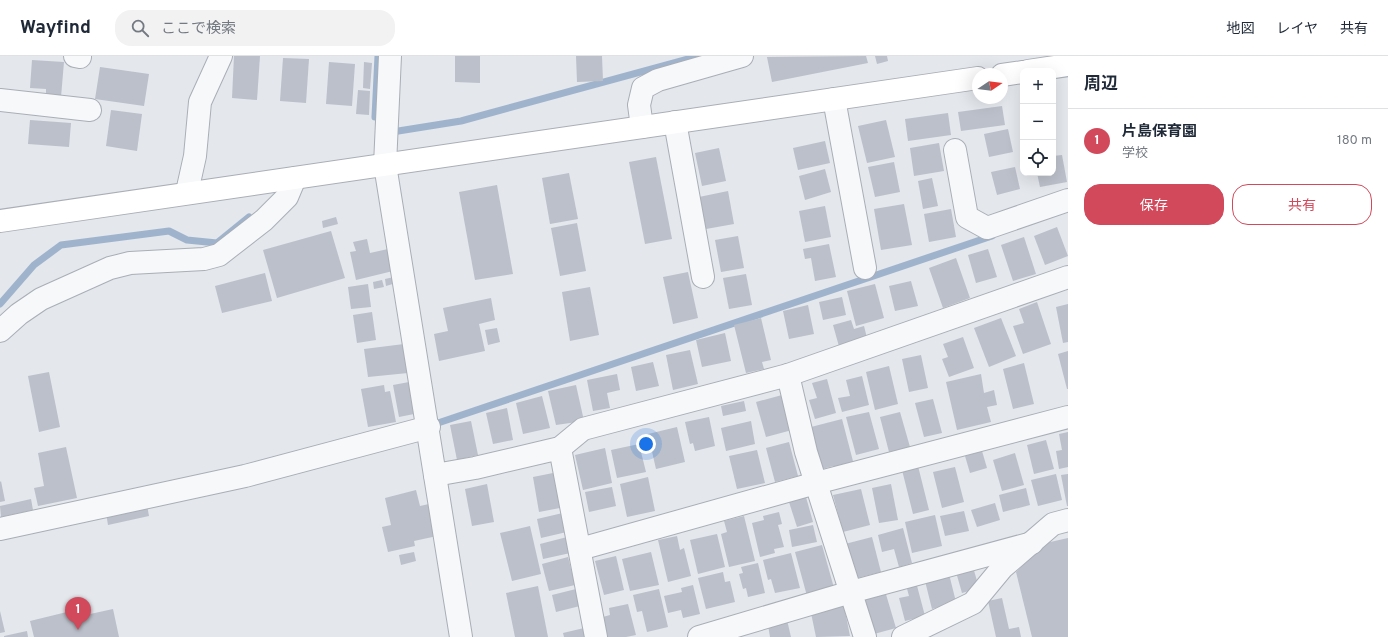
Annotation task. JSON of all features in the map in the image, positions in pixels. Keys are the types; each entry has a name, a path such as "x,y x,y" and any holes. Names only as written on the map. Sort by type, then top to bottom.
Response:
{"street":[{"path":"187,192 195,156 200,102 221,56"},
{"path":"390,56 385,165 461,637"},
{"path":"642,127 639,105 643,88 658,80 742,56"},
{"path":"1048,68 1068,65"},
{"path":"1008,74 1020,72"},
{"path":"0,221 187,192 295,178 972,79"},
{"path":"834,99 865,268"},
{"path":"0,100 90,110"},
{"path":"675,122 703,277"},
{"path":"955,150 967,217 987,228 1068,200"},
{"path":"0,331 19,314 41,299 110,268 130,263 204,259 219,255 264,220 287,197 295,178"},
{"path":"435,475 475,468 560,448 583,429 788,375 1068,277"},
{"path":"788,375 806,452 864,637"},
{"path":"580,549 816,483 1068,417"},
{"path":"0,529 245,476 428,427"},
{"path":"560,448 596,637"},
{"path":"903,637 973,603 1002,568 1053,524 1068,520"},
{"path":"698,637 851,592 1032,543"}],"building":[{"path":"234,56 260,56 257,100 232,98"},
{"path":"455,56 480,56 480,83 455,82"},
{"path":"576,56 602,56 603,81 577,82"},
{"path":"866,56 868,63 772,82 767,57"},
{"path":"875,56 887,56 888,61 877,64"},
{"path":"283,58 309,59 306,103 280,101"},
{"path":"32,60 64,62 61,97 46,96 46,89 30,88"},
{"path":"329,62 355,64 352,106 326,104"},
{"path":"364,62 372,63 370,89 363,88"},
{"path":"100,67 149,74 144,106 95,99"},
{"path":"358,90 370,91 369,115 356,114"},
{"path":"1002,106 1005,125 961,131 958,112"},
{"path":"111,110 142,114 137,151 106,146"},
{"path":"948,113 951,135 908,141 905,119"},
{"path":"30,120 71,123 69,147 28,144"},
{"path":"886,120 895,157 867,163 858,126"},
{"path":"1008,129 1013,152 989,157 984,134"},
{"path":"825,141 830,163 798,170 793,148"},
{"path":"939,143 944,171 914,176 910,148"},
{"path":"719,148 726,181 702,186 695,153"},
{"path":"1062,155 1067,182 1040,187 1038,176 1056,176 1056,156"},
{"path":"656,157 672,239 645,244 629,162"},
{"path":"894,162 900,192 875,197 868,167"},
{"path":"1015,167 1020,189 997,195 991,172"},
{"path":"825,169 831,192 805,200 799,176"},
{"path":"569,173 578,219 550,224 542,178"},
{"path":"932,178 938,206 923,209 918,181"},
{"path":"497,185 513,274 475,280 459,192"},
{"path":"728,191 734,224 706,229 699,197"},
{"path":"904,204 912,245 881,250 874,209"},
{"path":"825,206 831,237 805,242 799,211"},
{"path":"951,209 956,237 929,242 924,214"},
{"path":"336,217 338,224 323,228 322,221"},
{"path":"577,223 586,271 560,276 551,228"},
{"path":"1057,227 1068,256 1045,265 1034,236"},
{"path":"331,231 345,278 277,298 263,250"},
{"path":"738,236 744,268 721,272 715,240"},
{"path":"1024,237 1036,274 1013,281 1001,245"},
{"path":"367,239 370,253 388,249 393,271 356,280 350,252 356,251 353,242"},
{"path":"829,244 836,277 815,281 811,258 805,259 803,249"},
{"path":"988,249 997,277 976,283 968,255"},
{"path":"956,258 970,298 943,308 929,268"},
{"path":"688,272 698,318 673,324 663,277"},
{"path":"265,273 272,301 222,313 215,286"},
{"path":"746,274 752,305 729,309 723,278"},
{"path":"394,277 396,283 386,286 385,279"},
{"path":"382,280 384,287 374,289 373,282"},
{"path":"911,281 918,306 895,311 889,286"},
{"path":"368,284 371,307 351,309 348,287"},
{"path":"875,284 884,318 856,326 847,291"},
{"path":"590,287 599,335 570,341 562,292"},
{"path":"842,297 846,315 823,320 819,302"},
{"path":"491,298 495,320 479,324 485,351 439,361 434,334 448,331 443,308"},
{"path":"1037,302 1051,344 1023,354 1013,326 1024,323 1019,309"},
{"path":"1068,304 1068,342 1063,343 1056,307"},
{"path":"808,305 814,334 789,339 783,311"},
{"path":"372,312 376,340 357,343 353,315"},
{"path":"761,318 771,360 762,362 764,369 746,373 734,325"},
{"path":"1001,318 1016,356 989,367 974,328"},
{"path":"851,320 854,329 864,326 868,342 840,350 833,325"},
{"path":"497,328 500,342 488,345 485,330"},
{"path":"725,333 731,361 702,367 696,340"},
{"path":"963,337 974,368 949,377 942,359 948,357 943,344"},
{"path":"404,344 408,373 368,377 364,349"},
{"path":"690,350 698,384 673,390 666,355"},
{"path":"1068,351 1068,389 1067,389 1058,354"},
{"path":"921,355 928,388 909,392 902,359"},
{"path":"653,362 659,386 636,391 631,367"},
{"path":"1024,363 1034,404 1013,409 1003,369"},
{"path":"889,366 898,404 875,410 866,372"},
{"path":"49,372 60,427 39,432 28,376"},
{"path":"617,374 620,390 607,393 610,408 593,411 587,380"},
{"path":"981,374 984,393 994,390 997,405 987,407 991,422 957,430 946,382"},
{"path":"862,376 869,405 842,412 838,398 850,396 846,380"},
{"path":"827,379 836,413 815,419 809,400 817,398 812,383"},
{"path":"409,382 414,414 399,417 393,385"},
{"path":"384,385 385,392 390,391 396,422 368,427 361,389"},
{"path":"576,385 584,421 556,425 548,391"},
{"path":"782,395 792,430 766,437 756,402"},
{"path":"542,396 550,428 523,434 516,403"},
{"path":"933,399 942,433 924,437 915,403"},
{"path":"744,401 746,411 723,416 721,406"},
{"path":"507,408 513,440 493,444 486,413"},
{"path":"869,412 879,449 856,455 846,417"},
{"path":"900,412 910,447 889,452 880,417"},
{"path":"709,417 715,446 695,451 693,443 690,444 685,422"},
{"path":"842,419 854,465 834,470 833,466 822,469 811,427"},
{"path":"471,421 478,455 457,460 450,425"},
{"path":"751,421 755,444 726,451 721,428"},
{"path":"677,427 685,462 656,469 648,434"},
{"path":"1068,432 1068,467 1059,469 1056,451 1062,450 1059,434"},
{"path":"1046,440 1054,469 1034,474 1027,445"},
{"path":"789,442 798,476 775,482 766,448"},
{"path":"639,444 646,472 617,478 611,450"},
{"path":"66,447 77,498 38,506 34,488 44,486 38,453"},
{"path":"605,448 612,483 583,490 575,455"},
{"path":"757,450 765,483 737,489 729,456"},
{"path":"982,451 987,468 970,473 965,456"},
{"path":"1015,453 1024,485 1002,491 993,460"},
{"path":"918,466 929,510 913,514 902,470"},
{"path":"955,467 964,502 942,508 933,472"},
{"path":"558,472 565,507 539,512 533,477"},
{"path":"1056,474 1062,500 1038,506 1031,480"},
{"path":"1068,474 1068,506 1067,506 1061,475"},
{"path":"648,477 655,511 627,517 620,484"},
{"path":"1,481 5,501 0,502 0,482"},
{"path":"487,484 494,522 472,526 465,489"},
{"path":"891,484 898,520 879,523 872,488"},
{"path":"612,487 616,506 589,512 585,492"},
{"path":"1026,488 1030,505 1003,512 999,495"},
{"path":"861,489 870,525 843,532 833,495"},
{"path":"416,490 420,506 429,504 437,536 414,541 415,546 388,552 382,527 391,525 385,498"},
{"path":"806,497 813,522 797,527 789,502"},
{"path":"31,499 33,510 1,517 0,506"},
{"path":"995,503 1000,520 977,527 971,510"},
{"path":"147,505 149,516 108,525 106,513"},
{"path":"964,511 969,531 945,536 940,516"},
{"path":"567,512 571,531 541,538 537,519"},
{"path":"779,512 782,524 778,525 784,547 774,549 775,553 760,557 752,523 764,520 763,516"},
{"path":"935,515 942,546 912,553 905,522"},
{"path":"744,516 755,561 729,567 721,534 727,532 724,521"},
{"path":"813,525 817,542 792,547 789,530"},
{"path":"530,526 541,574 512,581 500,533"},
{"path":"903,528 912,563 899,567 894,549 882,552 878,535"},
{"path":"717,534 725,567 698,574 690,540"},
{"path":"571,536 575,552 543,559 540,544"},
{"path":"677,536 680,550 684,548 691,576 668,582 658,540"},
{"path":"872,537 881,572 853,579 845,544"},
{"path":"1068,538 1068,637 1032,637 1016,572 1046,543"},
{"path":"822,545 834,588 807,596 795,552"},
{"path":"414,552 416,561 401,565 399,555"},
{"path":"651,552 659,585 630,591 622,559"},
{"path":"791,553 800,588 775,593 771,579 768,580 763,560"},
{"path":"616,556 624,590 604,595 595,561"},
{"path":"568,557 575,585 549,591 542,564"},
{"path":"758,563 765,593 748,597 746,588 743,589 739,574 743,573 741,567"},
{"path":"973,567 979,588 962,593 956,572"},
{"path":"723,572 725,582 730,581 735,602 706,609 698,578"},
{"path":"949,574 956,602 932,609 925,581"},
{"path":"916,582 925,616 905,621 899,598 909,596 906,585"},
{"path":"693,585 700,614 683,618 681,610 668,613 664,596 682,592 681,588"},
{"path":"538,586 548,637 515,637 506,593"},
{"path":"576,589 580,606 556,612 552,595"},
{"path":"659,589 668,627 647,632 642,611 637,612 633,595"},
{"path":"885,591 896,628 874,634 863,597"},
{"path":"1002,598 1009,629 1019,627 1021,637 996,637 988,601"},
{"path":"628,604 636,635 626,637 607,637 606,632 603,633 599,618 610,615 609,608"},
{"path":"844,606 850,636 816,637 811,613"},
{"path":"113,609 119,637 34,637 30,621 71,611 72,618"},
{"path":"0,611 5,632 0,633"},
{"path":"787,620 791,637 770,637 768,625"},
{"path":"584,628 586,637 564,637 563,633"},
{"path":"27,631 28,637 4,637 4,636"}],"waterway":[{"path":"375,117 378,56"},
{"path":"392,132 461,121 699,56"},
{"path":"0,304 34,265 61,245 169,231 187,240 217,243 249,217"},
{"path":"438,423 992,236"}],"place":[{"name":"片島保育園","path":"78,630"}]}
